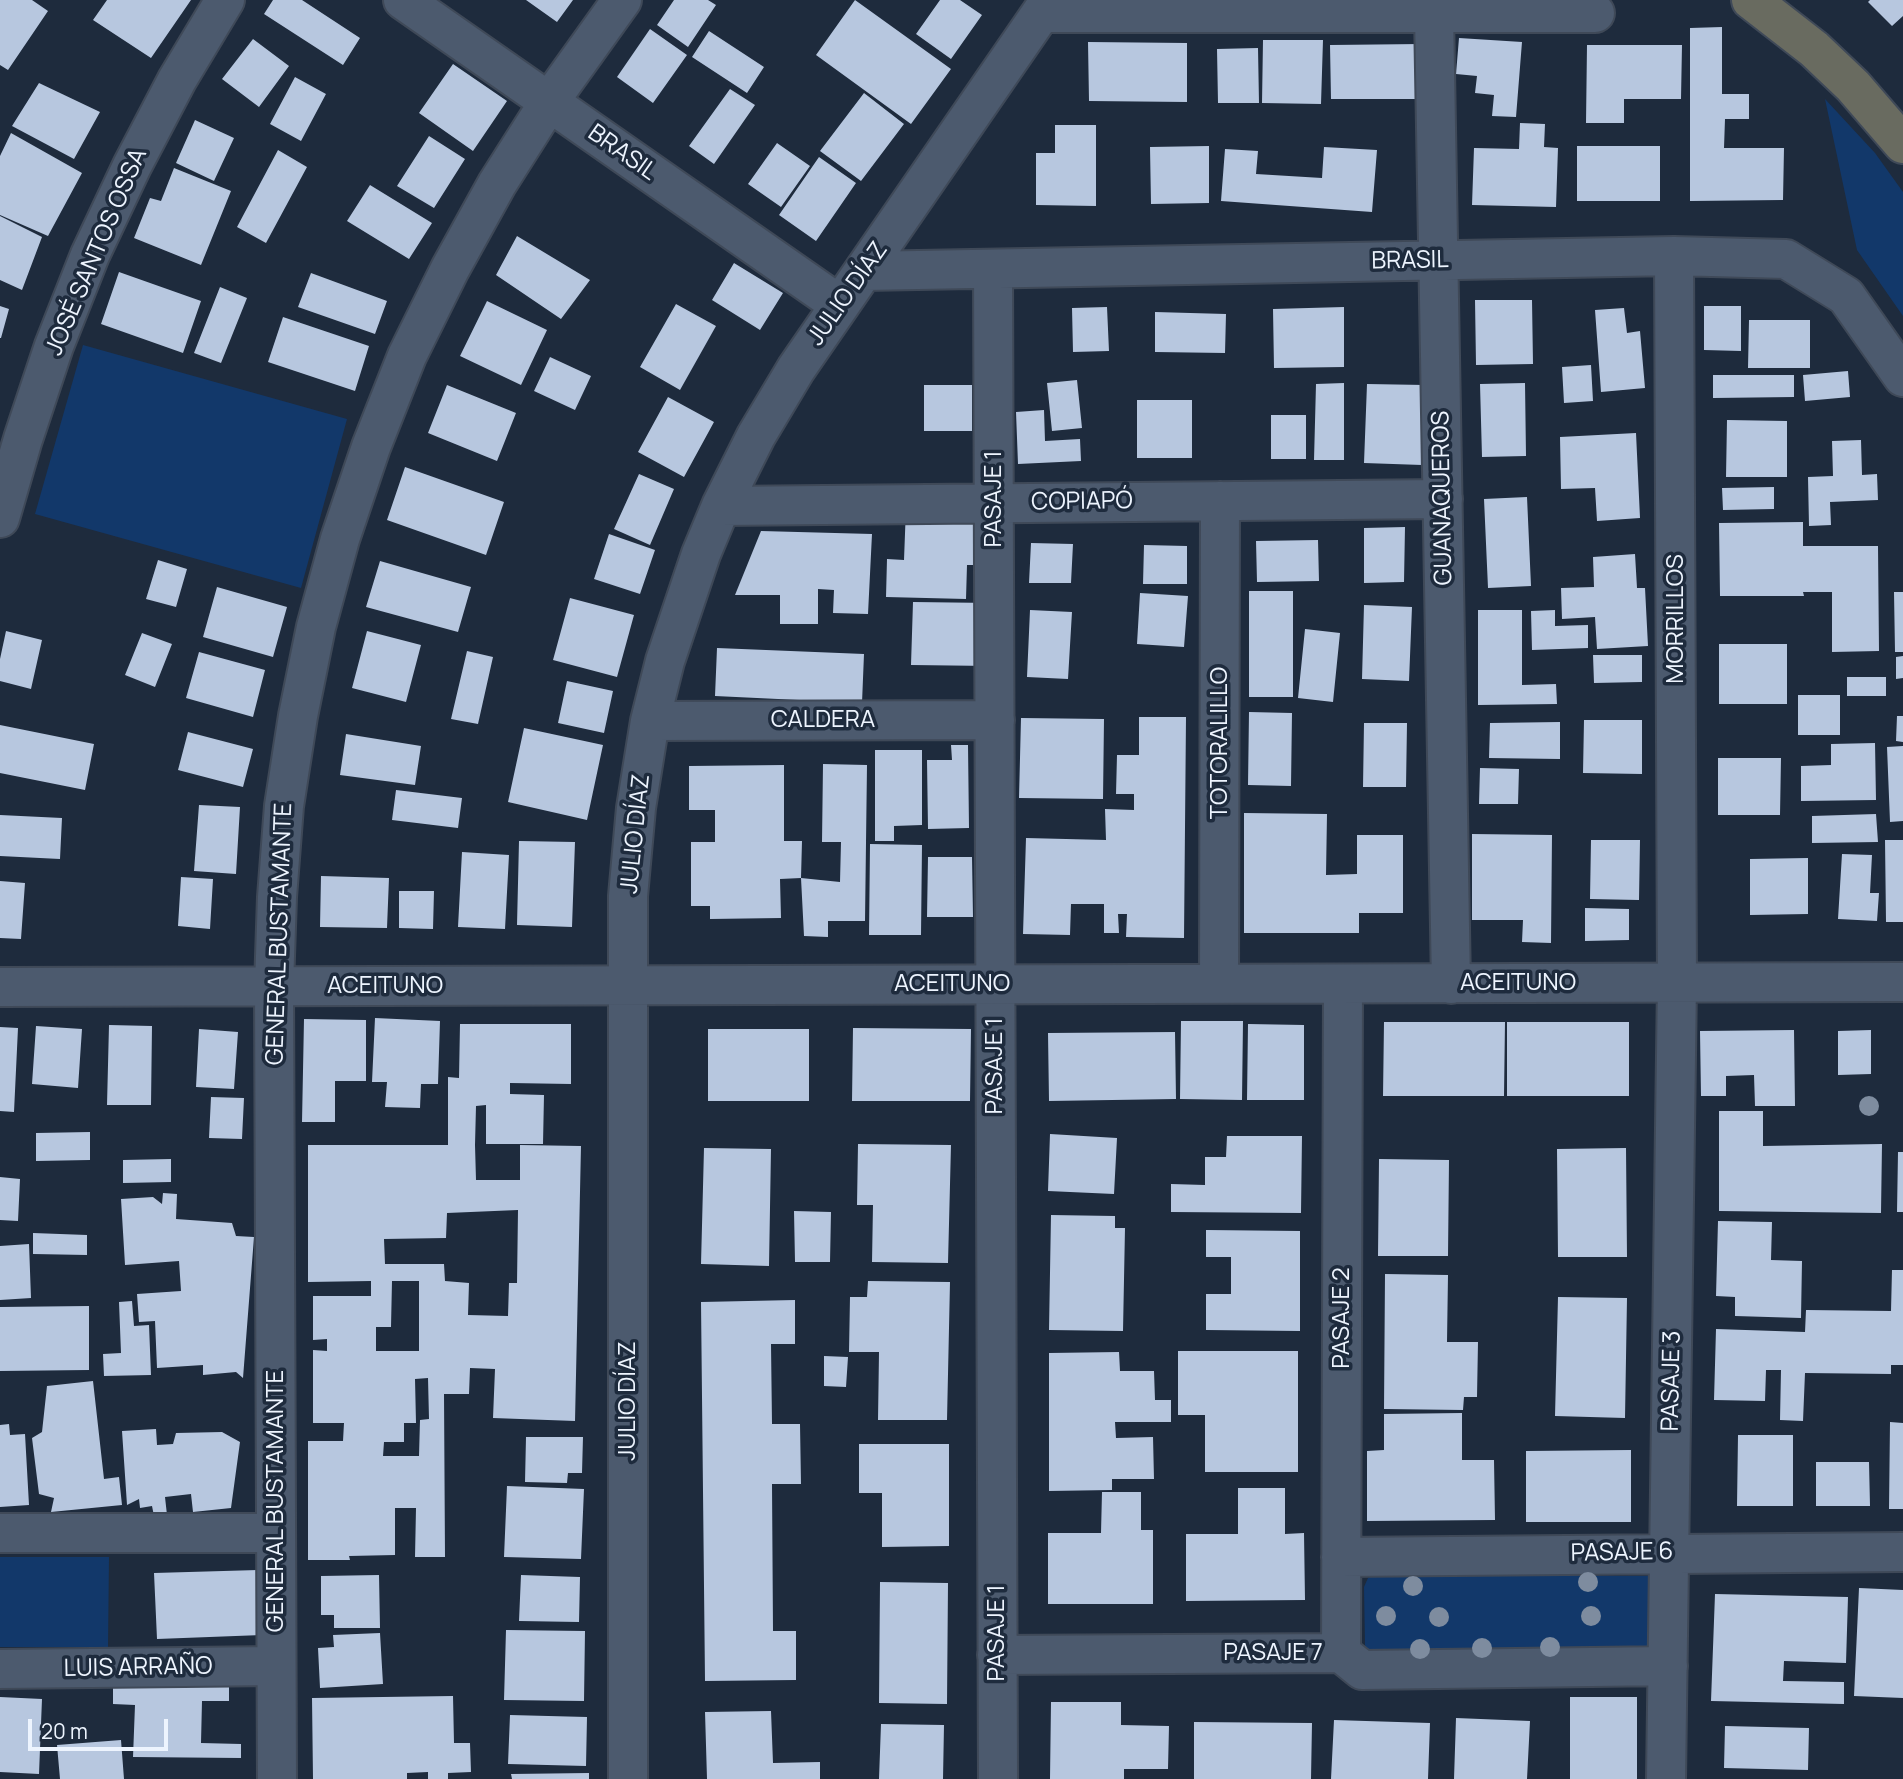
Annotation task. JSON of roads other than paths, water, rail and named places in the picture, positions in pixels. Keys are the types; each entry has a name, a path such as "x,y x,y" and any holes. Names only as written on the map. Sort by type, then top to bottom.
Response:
{"main road":[{"path":"1751,0 1814,49 1853,86 1903,144"}],"street":[{"name":"JOSÉ SANTOS OSSA","path":"0,518 54,346 90,256 132,166 177,80 226,0"},
{"name":"BRASIL","path":"403,0 840,305"},
{"name":"GENERAL BUSTAMANTE","path":"277,1779 274,986 284,806 298,716 316,627 340,539 371,447 414,344 450,269 497,184 549,102 622,0"},
{"path":"1046,6 1595,13"},
{"name":"JULIO DÍAZ","path":"628,1779 629,883 636,808 650,721 684,602 721,506 762,425 796,369 1046,6"},
{"name":"GUANAQUEROS","path":"1434,13 1451,984"},
{"name":"BRASIL","path":"864,271 1674,256 1786,258 1846,296 1903,377"},
{"name":"MORRILLOS","path":"1674,256 1677,983"},
{"name":"PASAJE 1","path":"993,269 998,1779"},
{"name":"COPIAPÓ","path":"721,506 1443,499"},
{"name":"TOTORALILLO","path":"1219,984 1220,501"},
{"name":"CALDERA","path":"650,721 995,720"},
{"name":"ACEITUNO","path":"0,987 1903,982"},
{"name":"PASAJE 3","path":"1666,1779 1677,983"},
{"name":"PASAJE 2","path":"1341,1653 1343,984"},
{"path":"0,1533 276,1533"},
{"name":"PASAJE 6","path":"1341,1557 1903,1552"},
{"name":"PASAJE 7","path":"998,1655 1341,1653 1362,1670 1668,1666"},
{"name":"LUIS ARRAÑO","path":"0,1669 276,1666"}]}
